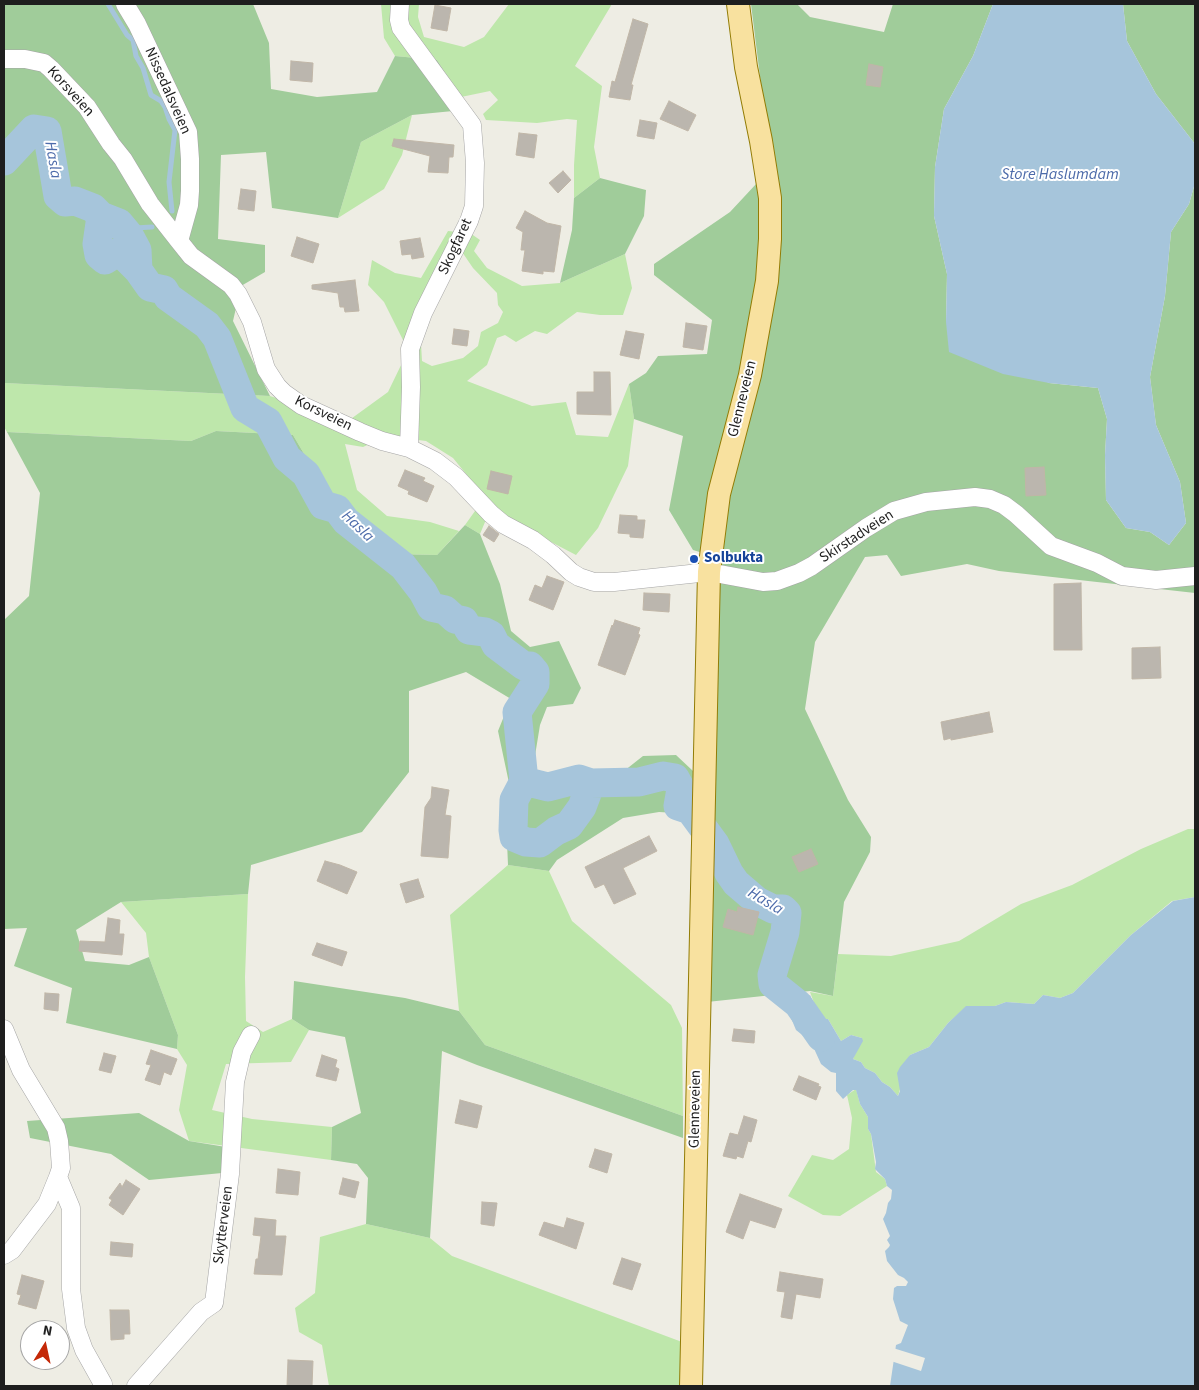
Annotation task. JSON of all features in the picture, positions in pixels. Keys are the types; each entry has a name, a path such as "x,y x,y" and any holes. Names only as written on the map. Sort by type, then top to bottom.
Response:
{"main road":[{"name":"Glenneveien","path":"690,1386 709,572 719,494 751,365 767,281 770,239 770,198 746,68 738,4"}],"street":[{"name":"Nissedalsveien","path":"125,4 137,24 188,132 190,159 189,205 179,241"},
{"name":"Skogfaret","path":"400,4 399,20 401,28 472,124 475,154 474,206 469,221 423,313 410,349 409,448"},
{"name":"Korsveien","path":"4,60 24,59 44,63 88,107 111,144 124,159 150,204 191,256 231,285 238,294 252,322 266,369 277,386 300,405 382,441 409,448 435,461 456,477 503,524 533,540 554,555 570,572 579,577 594,582 614,582 709,572"},
{"name":"Skirstadveien","path":"709,572 763,582 783,580 812,566 894,511 926,502 975,498 990,499 1004,505 1051,546 1097,563 1122,576 1156,580 1195,576"},
{"path":"4,1029 22,1070 56,1128 61,1168 47,1204 12,1250 4,1255"},
{"name":"Skytterveien","path":"136,1386 201,1312 214,1303 230,1174 235,1082 242,1052 251,1035"},
{"path":"58,1177 70,1208 71,1289 76,1328 84,1350 103,1384"}],"green space":[{"path":"4,4 253,4 269,43 271,89 317,97 377,92 395,56 437,60 461,97 453,111 412,115 361,142 338,218 272,208 266,152 221,155 218,239 265,245 265,272 241,286 233,321 270,396 4,383"},
{"path":"381,4 419,4 418,17 424,37 464,47 484,37 509,4 612,4 575,66 602,86 594,147 600,178 574,198 577,120 567,119 537,123 486,120 483,114 498,100 490,91 461,97 437,60 395,56 384,38"},
{"path":"751,4 797,4 810,17 884,32 893,4 993,4 973,56 944,109 935,167 934,216 947,274 946,322 1049,383 1098,388 1107,419 1105,455 1106,500 1126,528 1150,532 1169,545 1186,523 1180,482 1156,425 1150,377 1165,296 1171,232 1189,204 1195,183 1195,593 999,571 967,564 901,576 887,555 865,557 815,642 805,709 848,800 871,837 870,852 844,902 833,996 810,991 707,1002 716,557 693,550 669,510 683,436 634,419 629,384 646,373 658,356 707,354 712,320 654,275 654,264 730,212 757,183 767,133"},
{"path":"1123,4 1195,4 1195,144 1156,94 1127,41"},
{"path":"412,115 402,155 384,189 338,218 361,142"},
{"path":"600,178 646,190 644,216 625,254 560,283 572,230 574,198"},
{"path":"448,231 470,233 480,240 474,251 487,268 522,286 560,283 625,254 632,288 623,315 577,312 547,334 535,331 516,342 505,335 497,338 487,365 467,381 532,406 566,402 576,435 608,437 629,384 634,419 628,466 598,528 576,555 507,519 485,522 480,534 465,525 485,497 453,458 426,441 387,436 363,447 345,444 357,490 387,516 430,522 459,531 437,555 393,554 337,528 310,464 293,435 216,431 191,441 7,432 4,427 4,383 270,396 348,421 388,392 403,361 404,342 384,302 368,285 372,260 395,273 421,278","holes":["460,249 473,268 497,293 498,305 503,312 498,323 481,332 478,346 463,358 432,366 422,361 419,310"]},
{"path":"216,431 293,435 310,464 337,528 393,554 437,555 465,525 480,534 500,584 511,631 530,647 559,641 581,688 573,704 547,707 540,725 532,774 550,778 624,771 643,756 676,755 693,771 692,814 659,812 623,818 557,860 549,871 508,865 509,783 498,731 511,699 466,672 409,691 409,772 362,832 251,865 248,894 121,902 76,930 85,961 129,965 149,957 178,1035 177,1049 66,1023 72,988 14,966 27,928 4,929 4,620 29,596 40,493 7,432 191,441"},
{"path":"1188,829 1195,829 1195,897 1172,901 1131,935 1073,993 1060,998 1043,995 1034,1004 1006,1002 995,1006 966,1007 948,1023 929,1047 910,1055 898,1096 875,1073 865,1068 861,1062 853,1059 862,1038 851,1035 841,1041 828,1019 820,1019 810,992 833,996 838,954 891,956 959,941 1021,904 1072,885 1141,849"},
{"path":"508,865 549,871 572,921 671,1005 682,1028 683,1116 485,1045 459,1011 450,915"},
{"path":"248,894 245,977 246,1021 263,1032 292,1019 309,1030 291,1062 226,1064 212,1110 252,1119 332,1127 331,1160 189,1141 179,1110 187,1065 177,1049 178,1035 149,957 146,933 121,902"},
{"path":"294,981 405,998 459,1011 485,1045 683,1116 683,1138 442,1051 430,1238 366,1224 368,1178 357,1164 331,1160 332,1127 361,1113 345,1037 309,1030 292,1019"},
{"path":"856,1089 860,1104 868,1117 868,1129 871,1134 876,1172 885,1179 887,1186 840,1216 823,1215 788,1196 812,1155 833,1160 849,1149 852,1118 847,1095"},
{"path":"139,1113 189,1141 226,1147 222,1173 149,1180 111,1154 30,1138 27,1121"},
{"path":"366,1224 430,1238 452,1256 682,1342 680,1386 329,1386 322,1345 299,1332 295,1308 315,1293 320,1237"}],"water":[{"name":"Store Haslumdam","path":"993,4 1123,4 1127,41 1156,94 1195,144 1195,183 1189,204 1171,232 1165,296 1150,377 1156,425 1180,482 1186,523 1169,545 1150,532 1126,528 1106,500 1105,455 1107,419 1098,388 1049,383 1003,374 949,352 946,322 947,274 934,216 935,167 944,109 973,56"},
{"path":"1195,897 1195,1386 890,1386 896,1345 901,1343 908,1325 900,1321 893,1299 894,1288 906,1286 908,1282 898,1275 887,1261 885,1251 890,1245 887,1240 890,1236 883,1219 891,1199 892,1190 875,1169 876,1162 871,1134 868,1129 868,1117 860,1104 856,1090 853,1090 843,1099 836,1091 836,1073 831,1072 821,1064 811,1042 796,1030 791,1018 798,1004 810,995 820,1019 828,1019 841,1041 851,1035 862,1038 863,1041 853,1059 861,1062 865,1068 875,1073 898,1096 900,1091 897,1073 900,1067 910,1055 929,1047 948,1023 966,1006 995,1006 1006,1002 1034,1004 1043,995 1060,998 1073,993 1131,935 1173,901"}],"pier":[{"path":"893,1348 925,1358 921,1371 891,1361"}],"building":[{"path":"435,5 451,8 447,31 431,28"},
{"path":"633,19 648,24 631,85 633,85 630,100 609,97 612,81 615,82"},
{"path":"291,61 313,63 312,82 290,80"},
{"path":"869,64 883,67 880,87 866,85"},
{"path":"669,101 696,115 688,131 660,119"},
{"path":"640,120 657,123 654,139 637,136"},
{"path":"519,133 537,135 534,158 516,155"},
{"path":"394,139 454,145 453,157 449,157 448,173 428,172 430,156 392,146"},
{"path":"563,171 571,180 558,193 549,183"},
{"path":"241,189 256,191 254,211 238,209"},
{"path":"525,211 547,223 561,226 554,272 543,271 543,274 522,271 525,250 521,250 523,232 516,228"},
{"path":"297,237 319,244 313,263 291,256"},
{"path":"420,238 424,257 412,259 411,254 402,255 400,241"},
{"path":"355,280 359,311 345,312 344,307 340,307 338,293 312,289 312,285"},
{"path":"686,323 707,326 703,350 683,347"},
{"path":"454,329 469,331 467,346 452,344"},
{"path":"626,331 644,334 639,359 620,355"},
{"path":"594,372 610,372 611,415 577,414 577,392 594,392"},
{"path":"1044,467 1046,495 1026,496 1025,468"},
{"path":"405,470 425,478 423,481 434,486 427,502 408,494 409,491 398,486"},
{"path":"491,471 512,476 508,494 487,489"},
{"path":"620,515 637,516 637,520 645,520 643,538 630,537 630,534 618,533"},
{"path":"489,526 499,534 494,542 483,535"},
{"path":"547,576 564,582 553,610 529,600 535,585 542,588"},
{"path":"1081,583 1082,650 1054,650 1054,584"},
{"path":"644,593 670,594 669,612 643,610"},
{"path":"615,620 640,628 638,634 640,635 625,675 598,665"},
{"path":"1160,647 1161,678 1132,679 1132,648"},
{"path":"989,712 993,732 944,740 941,722"},
{"path":"432,787 449,790 445,815 451,816 448,858 421,856 425,807 431,798"},
{"path":"649,836 657,851 623,868 636,894 614,904 604,884 595,888 585,867"},
{"path":"811,849 818,864 799,872 792,857"},
{"path":"325,861 357,872 347,894 317,881"},
{"path":"418,879 424,897 406,903 400,884"},
{"path":"738,907 759,912 753,935 723,927 728,909 737,912"},
{"path":"108,918 120,920 119,934 124,934 122,955 79,951 80,941 105,942"},
{"path":"317,943 347,952 342,966 312,955"},
{"path":"45,993 59,994 58,1011 44,1009"},
{"path":"734,1029 755,1031 754,1043 732,1041"},
{"path":"151,1050 177,1059 171,1075 164,1072 160,1085 145,1080 151,1065 146,1064"},
{"path":"104,1053 116,1056 111,1073 99,1070"},
{"path":"322,1055 337,1060 335,1067 339,1069 336,1081 316,1076"},
{"path":"799,1076 819,1084 818,1086 821,1087 816,1100 793,1090"},
{"path":"460,1100 482,1106 477,1128 455,1123"},
{"path":"744,1116 757,1120 751,1142 748,1141 743,1158 737,1156 736,1159 723,1156 730,1133 738,1135"},
{"path":"595,1149 612,1154 607,1173 589,1167"},
{"path":"278,1169 300,1172 298,1195 276,1193"},
{"path":"343,1178 359,1182 355,1198 339,1194"},
{"path":"126,1180 140,1189 123,1215 109,1205 112,1200 109,1198 120,1183 122,1187"},
{"path":"740,1194 782,1209 775,1228 750,1220 743,1239 726,1232"},
{"path":"482,1202 497,1203 494,1226 481,1224"},
{"path":"255,1218 276,1220 275,1236 286,1236 282,1275 254,1274 261,1236 253,1235"},
{"path":"567,1218 584,1223 576,1249 539,1235 544,1222 564,1228"},
{"path":"111,1242 133,1244 132,1257 110,1255"},
{"path":"622,1258 641,1264 632,1290 613,1284"},
{"path":"780,1272 823,1279 820,1298 796,1294 792,1319 781,1317 785,1292 777,1291"},
{"path":"22,1275 44,1281 36,1309 18,1304 21,1295 17,1294"},
{"path":"110,1310 129,1310 130,1334 124,1334 124,1339 111,1340"},
{"path":"288,1360 313,1361 312,1386 287,1386"}],"waterway":[{"path":"108,4 127,35 133,40 136,56 143,68 151,95 161,101 175,130 169,182 172,211"},
{"name":"Hasla","path":"4,161 34,129 47,131 58,196 65,202 75,201 93,208 101,216 119,223 129,235 137,250 138,270 150,287 164,290 168,297 207,325 217,338 245,408 268,422 287,458 306,474 323,505 337,509 346,521 403,566 423,592 431,607 445,610 455,619 464,621 469,630 485,632 491,635 496,645 524,666 530,666 535,672 535,684 517,712 524,781 548,787 579,779 591,783 639,782 663,776 675,778 681,789 678,806 690,810 715,844 736,883 757,901 773,909 783,909 787,913 785,932 772,975 773,984 798,1004 821,1037"},
{"name":"Hasla","path":"101,216 97,244 99,255 105,260 116,253 124,256 138,270"},
{"path":"129,235 135,228 152,227"},
{"name":"Hasla","path":"524,781 514,800 514,837 526,842 540,843 556,831 569,825 582,807 591,783"}],"place":[{"name":"Solbukta","path":"694,559"}]}
